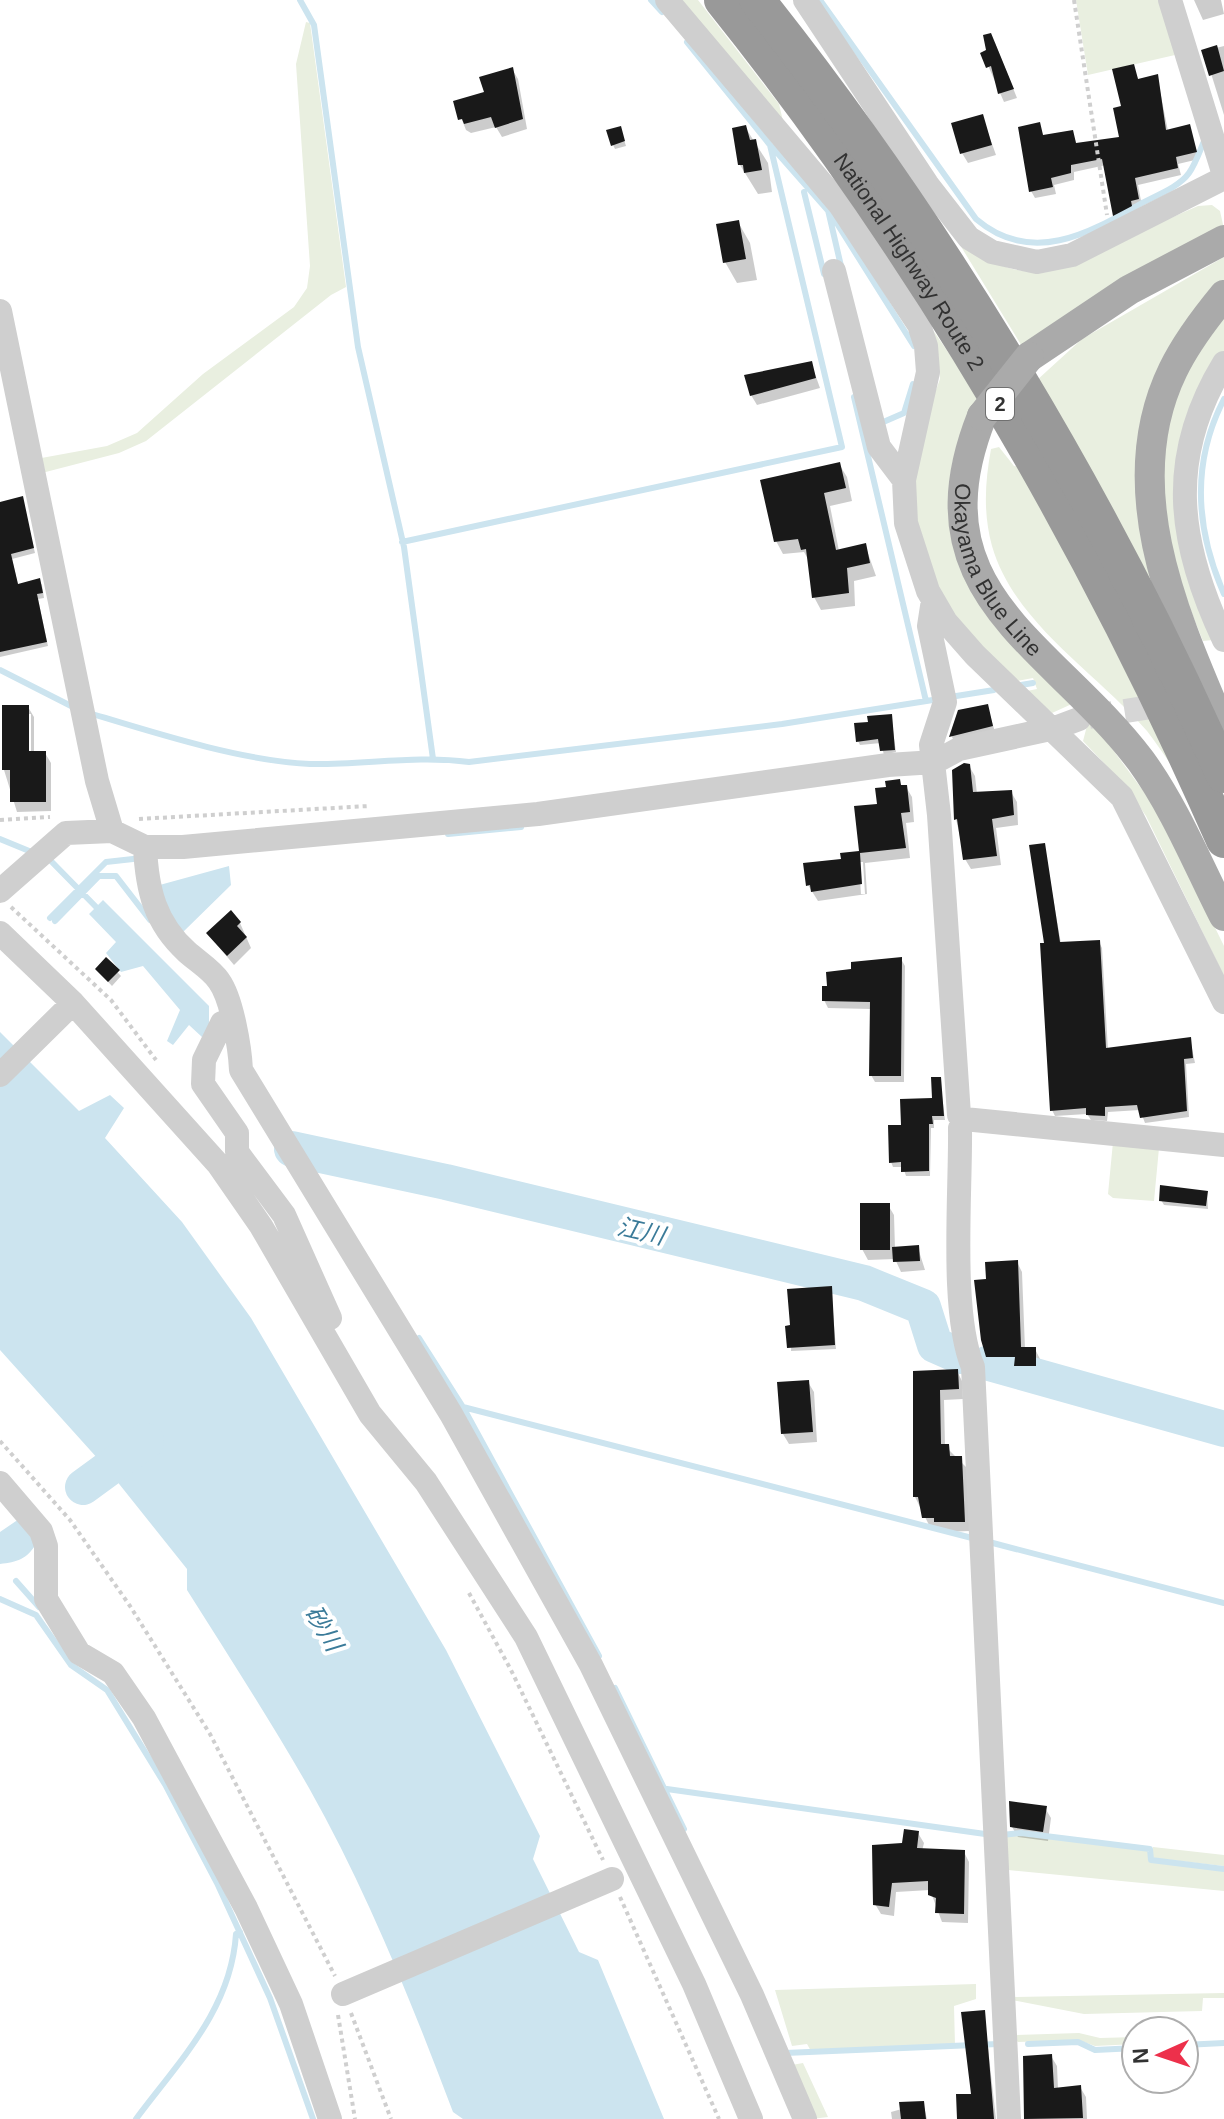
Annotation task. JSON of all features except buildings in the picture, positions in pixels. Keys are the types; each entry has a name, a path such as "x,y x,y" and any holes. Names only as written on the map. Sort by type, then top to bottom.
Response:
{"highway":[{"name":"National Highway Route 2","path":"722,0 832,145 916,267 985,377 1064,510 1121,620 1224,840"},
{"name":"National Highway Route 2","path":"757,0 853,130 1006,360 1128,577 1224,775"}],"main road":[{"name":"Okayama Blue Line","path":"1224,240 1118,296 1029,357 982,416 970,446 963,485 966,546 988,596 1023,640 1140,760 1162,793 1224,916"},
{"path":"1224,295 1200,325 1172,372 1156,422 1151,468 1152,522 1163,577 1224,732"}],"street":[{"path":"667,0 840,205 919,325 928,372 904,480 909,534 933,600 946,622 975,655 1055,728 1122,797 1224,1002"},
{"path":"805,0 927,184 969,238 992,252 1037,262 1072,255 1224,176 1170,0"},
{"path":"834,271 879,447 904,480"},
{"path":"0,311 82,710 110,826 146,855 157,916 173,939 220,981 239,1039 241,1070 451,1414 591,1665 752,1995 805,2119"},
{"path":"1224,363 1193,427 1184,468 1185,519 1195,572 1224,640"},
{"path":"933,600 929,626 944,698 932,738 957,1107 964,1119"},
{"path":"146,855 183,847 538,814 888,765 935,762 959,749 1055,728 1079,719"},
{"path":"0,891 59,837 110,826"},
{"path":"0,933 65,1011 218,1164 261,1226 370,1414 426,1482 526,1637 694,1984 751,2119"},
{"path":"0,1075 65,1011"},
{"path":"232,1020 222,1023 204,1060 203,1084 237,1133 237,1152 284,1215 336,1332 332,1349"},
{"path":"964,1119 1224,1145"},
{"path":"964,1119 960,1128 961,1294 963,1332 973,1367 1009,2119"},
{"path":"0,1483 41,1531 46,1546 46,1599 79,1653 113,1673 144,1718 246,1908 291,2004 330,2119"},
{"path":"349,1990 612,1879"}],"path":[{"path":"1074,0 1108,219"},
{"path":"110,826 379,805"},
{"path":"0,820 52,817 59,837"},
{"path":"0,897 111,1000 161,1066"},
{"path":"0,1441 70,1520 130,1606 210,1734 349,1990 391,2119"},
{"path":"466,1588 511,1670 612,1879 719,2119"},
{"path":"349,1990 337,2017 355,2119"}],"green space":[{"path":"676,0 698,0 779,104 783,121"},
{"path":"1076,0 1159,0 1175,55 1088,75"},
{"path":"306,22 310,23 346,287 331,295 146,441 119,453 38,474 36,459 107,446 137,433 203,374 294,307 307,288 310,266 296,64"},
{"path":"1212,205 1220,211 1224,229 1023,348 957,240 999,265 1022,271 1047,272 1198,206"},
{"path":"1224,257 1224,281 1157,387 1175,633 1110,505 1036,381 1082,339"},
{"path":"1224,312 1224,352 1181,442 1213,640 1203,641 1180,579 1172,547 1163,482 1164,449 1169,417 1180,385"},
{"path":"928,323 979,397 958,442 951,471 949,512 957,553 973,593 996,626 1074,703 1052,713 1027,691 1037,689 1033,678 1017,681 946,610 919,548 911,487 923,425 940,379 938,354"},
{"path":"999,447 1014,466 1023,467 1179,776 1147,731 1038,623 1003,574 992,546 986,510 991,449"},
{"path":"1088,722 1102,735 1158,811 1224,946 1224,976 1146,816 1124,784 1083,741"},
{"path":"1113,1142 1159,1148 1154,1201 1113,1198 1108,1194"},
{"path":"1016,1835 1148,1850 1149,1862 1224,1871 1224,1891 1008,1870 1014,1997 1224,1993 1224,1998 1203,1998 1202,2011 1084,2014 1012,2000 1014,2035 1079,2033 1100,2038 1120,2037 1120,2045 1095,2046 1078,2040 1018,2042 1012,2037 1003,1838"},
{"path":"1153,1847 1224,1855 1224,1866 1153,1858"},
{"path":"976,1984 976,1999 954,2006 955,2045 811,2051 807,2044 792,2046 775,1990"},
{"path":"803,2063 828,2117 812,2119 786,2066"}],"water":[{"path":"229,866 231,885 181,934 156,886"},
{"path":"103,900 209,1006 209,1029 202,1037 189,1025 173,1045 167,1041 180,1010 143,966 121,972 106,953 116,942 89,914"},
{"name":"砂川","path":"0,1032 79,1111 110,1095 124,1108 105,1138 182,1222 251,1318 446,1650 540,1836 533,1859 579,1952 598,1960 664,2119 463,2119 453,2112 404,1988 350,1866 294,1763 187,1590 187,1569 108,1470 0,1350"},
{"path":"19,1519 36,1544 21,1559 0,1564 0,1532"}],"waterway":[{"path":"300,0 314,25 358,347 404,547 433,759"},
{"path":"651,0 662,12"},
{"path":"820,0 976,219 997,233 1018,241 1038,243 1080,234 1167,190 1189,173 1205,139"},
{"path":"402,542 842,447 770,145 687,42"},
{"path":"772,147 831,214 914,346"},
{"path":"804,192 824,274"},
{"path":"828,210 841,266"},
{"path":"881,423 904,413 913,384"},
{"path":"854,397 926,701"},
{"path":"1224,399 1206,447 1201,496 1208,546 1224,594"},
{"path":"0,670 75,708"},
{"path":"1021,685 1033,683"},
{"path":"950,697 994,690"},
{"path":"89,713 199,745 284,762 469,762 782,724 939,699"},
{"path":"448,834 521,827"},
{"path":"0,839 34,853"},
{"path":"48,858 102,913"},
{"path":"50,918 106,862 142,858"},
{"path":"55,921 99,876 116,876 150,920"},
{"name":"江川","path":"292,1149 446,1182 864,1283 923,1307 935,1345 960,1356"},
{"path":"419,1338 463,1407 972,1538"},
{"name":"江川","path":"989,1363 1224,1429"},
{"path":"463,1407 599,1656"},
{"path":"83,1487 146,1441"},
{"path":"989,1542 1224,1603"},
{"path":"16,1581 39,1607"},
{"path":"0,1599 36,1615 71,1665 107,1690 166,1786 217,1883 270,1998 313,2119"},
{"path":"615,1688 684,1829"},
{"path":"667,1789 985,1834"},
{"path":"1002,1835 1021,1833 1150,1849 1151,1860 1224,1869"},
{"path":"136,2119 214,2011 232,1961 236,1934 240,1932"},
{"path":"1028,2044 1078,2042 1095,2050 1120,2049"},
{"path":"1200,2044 1224,2043"},
{"path":"785,2053 998,2044"}],"tunnel":[{"path":"1089,717 1175,703"}]}
